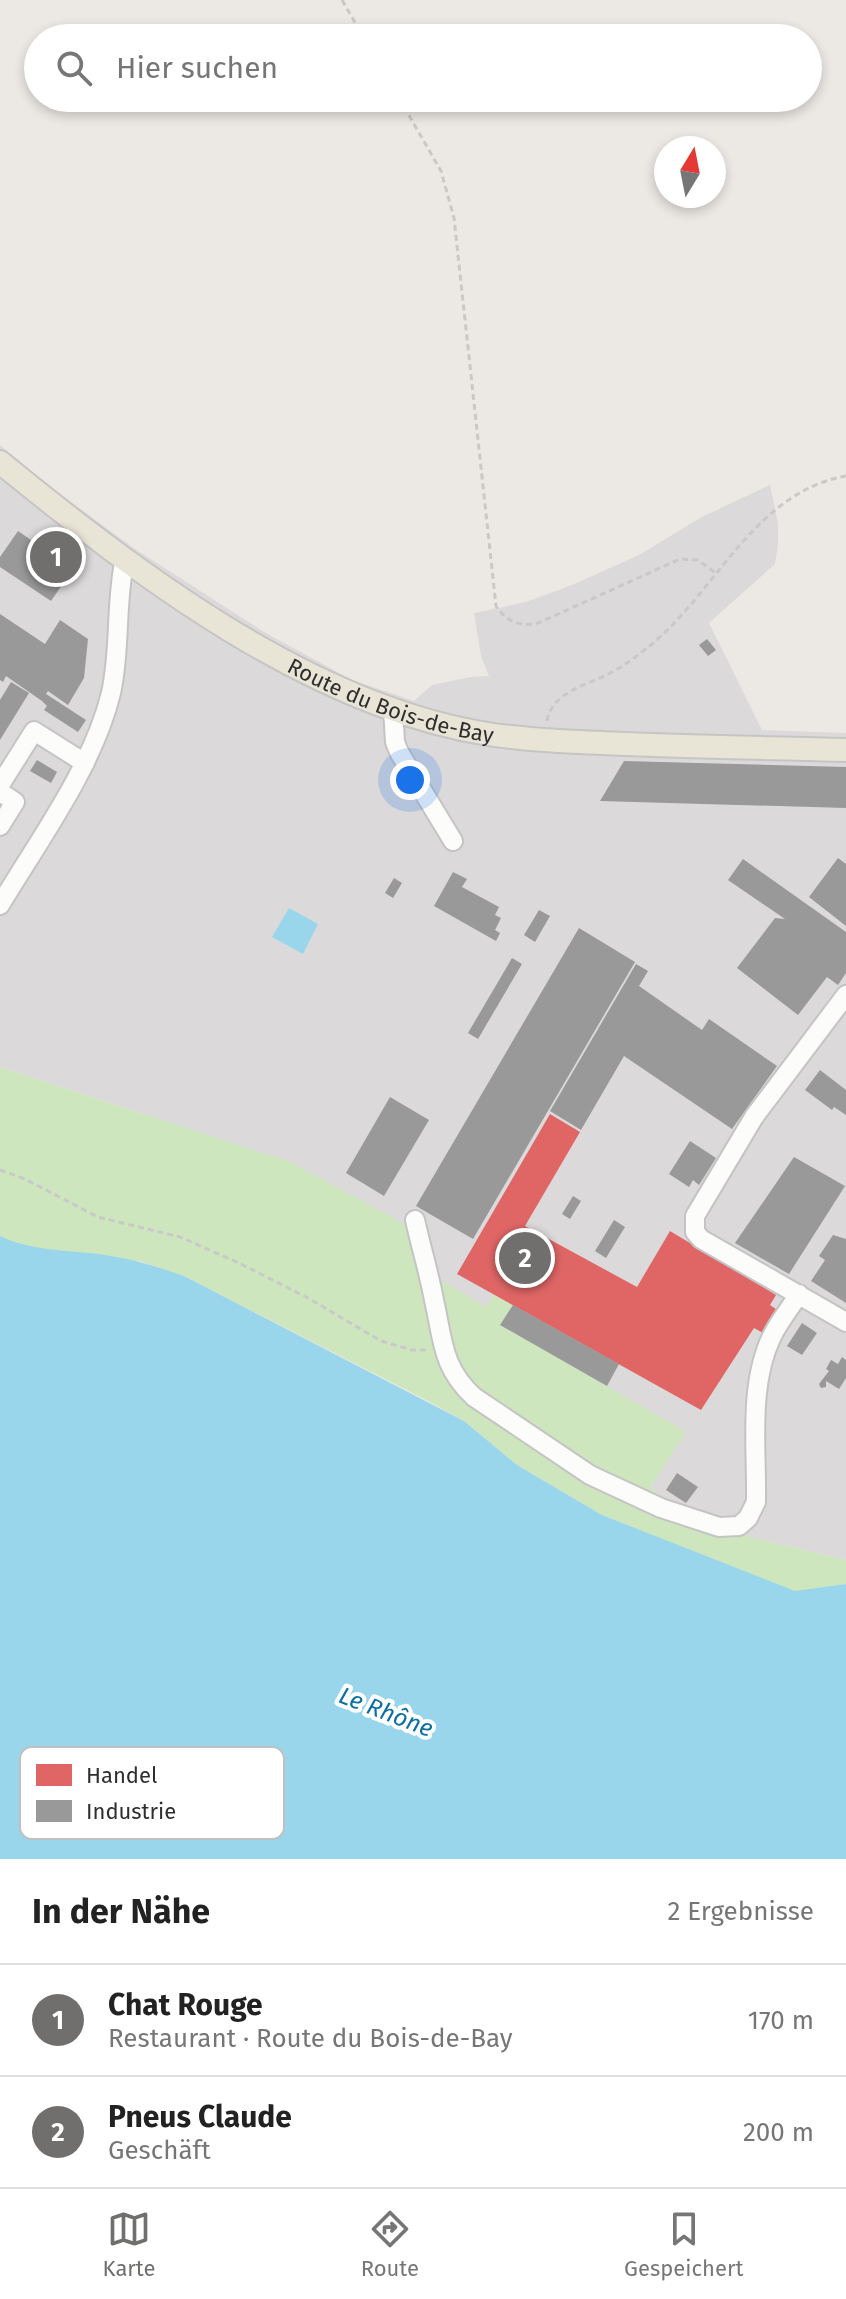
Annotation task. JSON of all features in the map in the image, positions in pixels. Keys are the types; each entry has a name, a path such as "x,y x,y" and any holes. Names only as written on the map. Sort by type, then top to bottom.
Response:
{"main road":[{"name":"Route du Bois-de-Bay","path":"0,462 125,558 218,621 290,663 393,709 487,734 543,740 846,750"}],"lane":[{"path":"0,905 85,763 102,727 117,663 118,597 125,558"},
{"path":"393,709 395,742 399,752 453,841"},
{"path":"0,785 34,731 85,763"},
{"path":"0,792 15,802 0,826"},
{"path":"846,995 754,1117 695,1216 694,1224 701,1239 846,1322"},
{"path":"415,1220 443,1349 452,1372 474,1397 590,1475 661,1508 710,1525 739,1526 748,1518 756,1502 757,1392 761,1367 772,1336 799,1294"}],"path":[{"path":"342,0 356,24"},
{"path":"407,112 441,171 451,202 493,596 501,613 518,624 546,621 680,559 698,560 717,574"},
{"path":"543,740 548,712 553,705 565,694 613,672 654,643 770,514 823,482 846,476"},
{"path":"0,1170 25,1179 98,1217 180,1237 239,1263 308,1298 381,1341 412,1350 443,1349"}],"shaded area":[{"path":"0,445 49,486 135,549 264,632 352,680 414,701 432,685 489,676 481,656 474,613 526,602 572,585 639,555 702,517 770,485 778,523 775,564 709,623 762,730 846,733 846,1560 749,1537 693,1510 662,1500 651,1486 686,1432 500,1325 512,1306 487,1308 416,1265 291,1162 0,1067"}],"green space":[{"path":"0,1067 291,1162 408,1226 416,1265 486,1307 494,1295 513,1305 501,1325 686,1432 651,1486 662,1500 693,1510 749,1537 846,1560 846,1584 822,1589 808,1610 697,1553 602,1515 517,1465 464,1421 430,1402 184,1276 139,1261 0,1312"}],"water":[{"path":"289,908 318,924 303,954 272,937"},
{"name":"Le Rhône","path":"0,1236 36,1247 121,1258 184,1276 464,1421 517,1465 602,1515 795,1591 846,1584 846,1859 0,1859"}],"building: Handel":[{"path":"550,1114 580,1132 525,1226 637,1287 670,1231 776,1295 770,1305 780,1312 765,1334 754,1328 701,1410 457,1274"}],"building: Industrie":[{"path":"18,531 73,569 51,601 0,567 0,557"},
{"path":"0,614 45,644 60,620 88,639 84,678 68,705 48,691 46,694 86,720 78,732 44,710 47,706 42,701 6,676 3,682 0,680"},
{"path":"707,639 716,650 708,656 699,645"},
{"path":"11,682 29,693 0,740 0,700"},
{"path":"37,760 57,772 51,783 30,771"},
{"path":"624,761 846,767 846,808 600,801"},
{"path":"838,858 846,864 846,926 809,897"},
{"path":"743,859 846,932 846,973 838,985 827,977 798,1015 737,968 775,918 785,919 728,880"},
{"path":"453,872 467,879 462,887 499,907 495,915 501,918 495,930 500,933 496,941 434,906"},
{"path":"394,878 402,883 393,898 385,893"},
{"path":"539,910 550,916 535,942 524,935"},
{"path":"579,928 635,962 473,1239 416,1206"},
{"path":"512,958 522,964 478,1039 468,1033"},
{"path":"636,964 648,971 639,986 702,1030 709,1019 777,1066 732,1129 624,1056 581,1130 550,1111"},
{"path":"820,1070 846,1090 846,1115 834,1107 832,1110 805,1090"},
{"path":"390,1097 429,1120 384,1196 346,1173"},
{"path":"690,1141 716,1158 699,1185 693,1180 689,1187 669,1174"},
{"path":"794,1157 845,1186 789,1274 735,1243"},
{"path":"573,1196 581,1201 570,1219 562,1214"},
{"path":"614,1220 625,1227 606,1258 595,1251"},
{"path":"833,1235 846,1239 846,1303 811,1281 825,1260 819,1256"},
{"path":"513,1305 619,1364 607,1386 500,1325"},
{"path":"802,1323 817,1333 802,1355 787,1346"},
{"path":"842,1357 846,1360 846,1378 839,1389 826,1381 826,1387 821,1388 819,1384 829,1371 826,1369 831,1360 838,1364"},
{"path":"677,1473 698,1487 686,1503 666,1490"}],"place":[{"name":"Chat Rouge","path":"56,557"},
{"name":"Pneus Claude","path":"525,1258"}]}
